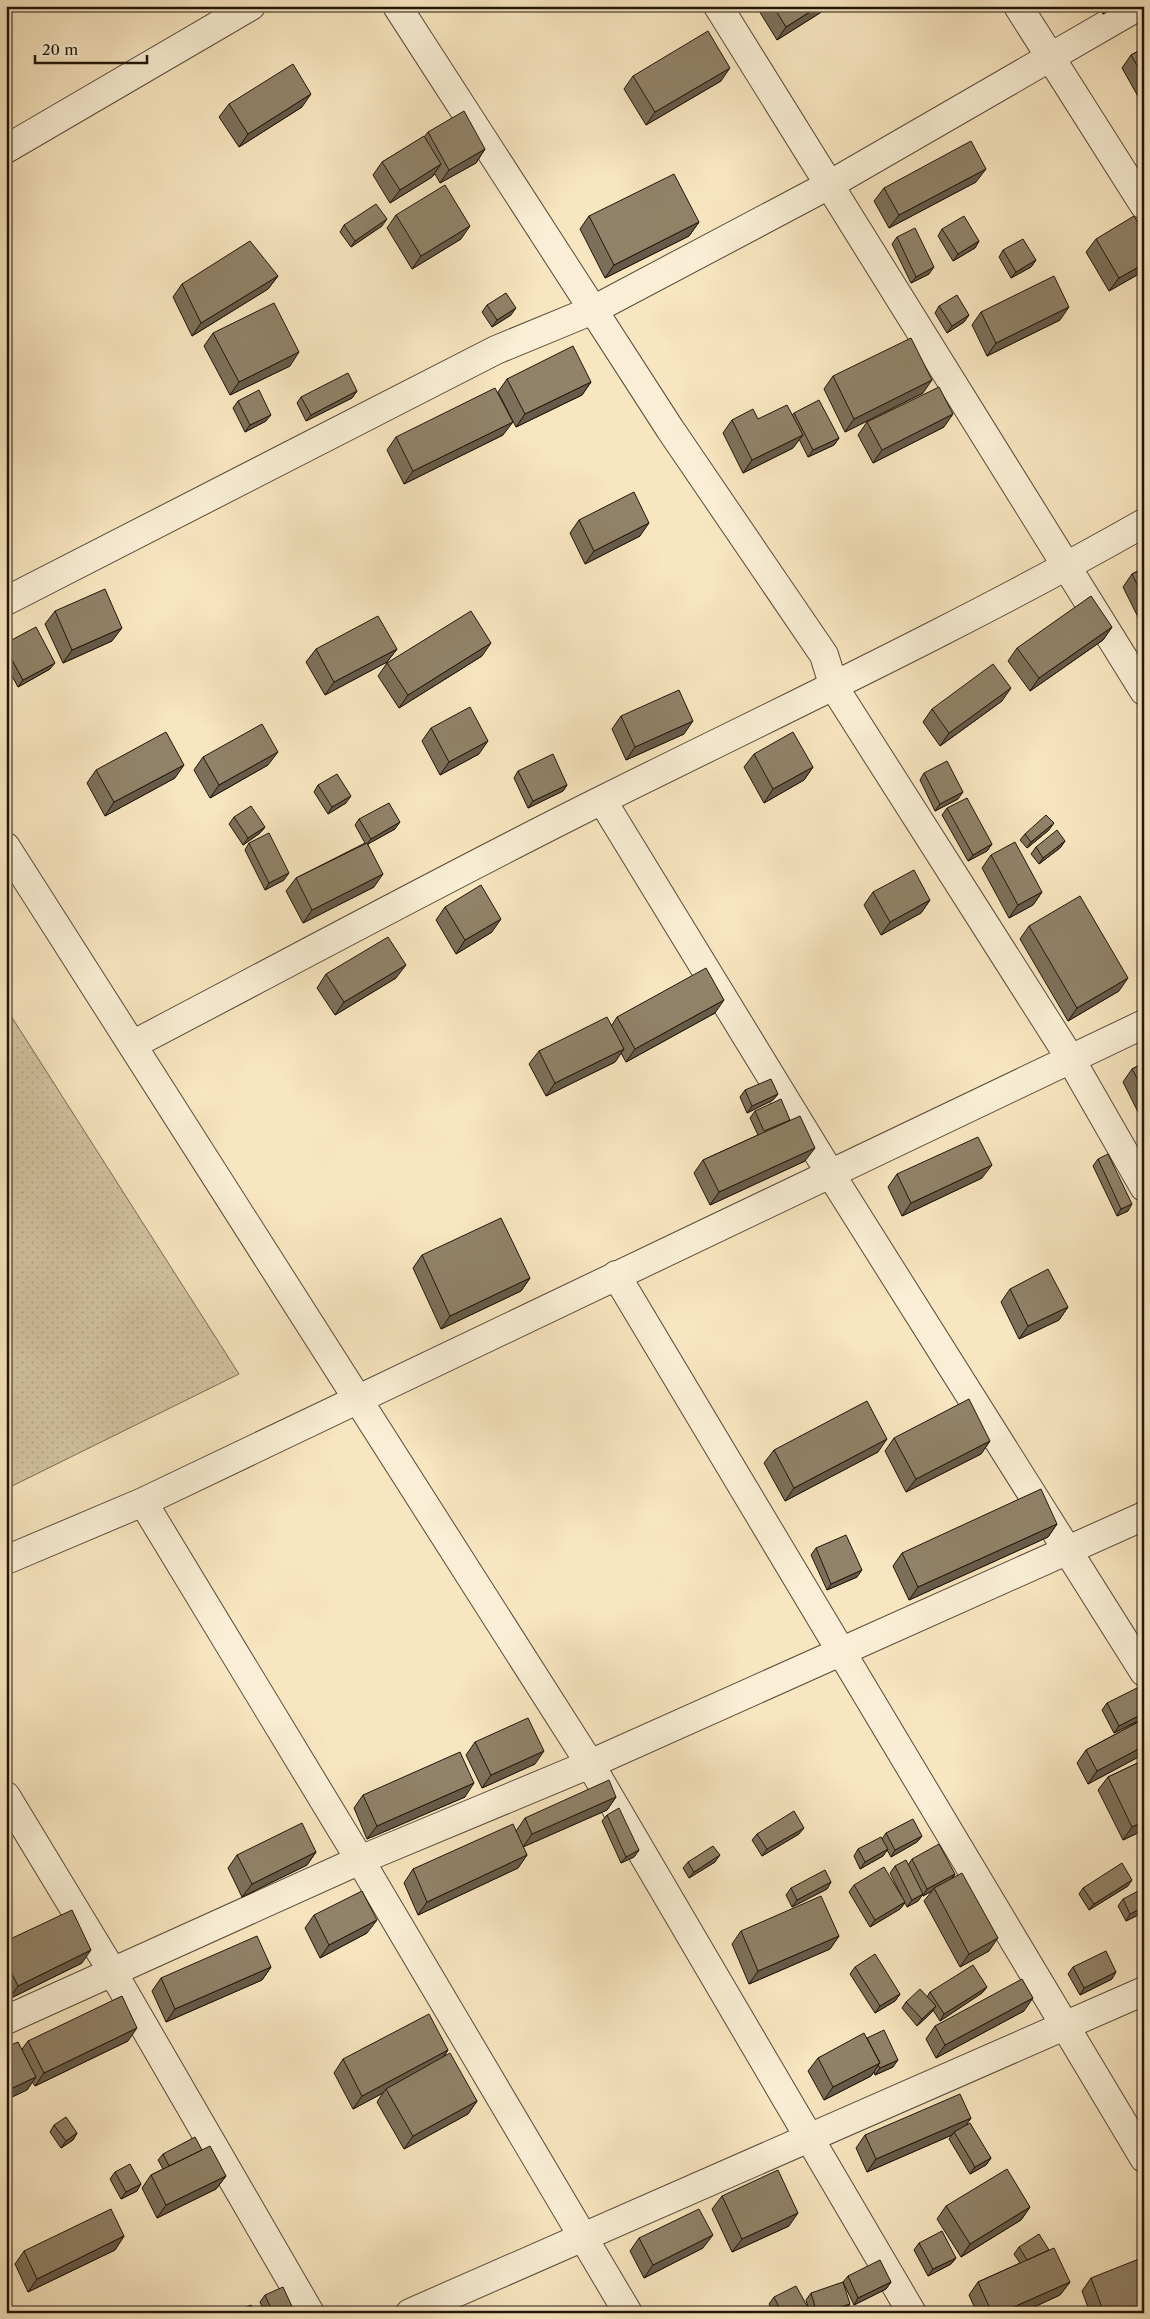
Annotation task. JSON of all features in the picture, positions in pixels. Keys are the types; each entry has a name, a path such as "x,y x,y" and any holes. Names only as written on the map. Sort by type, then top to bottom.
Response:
{"street":[{"path":"6,149 251,6"},
{"path":"397,6 670,429 824,655 834,687 1070,1058 1144,1187"},
{"path":"718,6 1144,691"},
{"path":"1018,6 1144,205"},
{"path":"6,602 496,350 593,310 829,185 1139,6"},
{"path":"132,1044 602,800 834,687 1066,567 1144,523"},
{"path":"602,800 830,1173 1144,1672"},
{"path":"6,847 590,1764 808,2139 912,2313"},
{"path":"6,1560 143,1502 1144,1024"},
{"path":"616,1275 1144,2158"},
{"path":"143,1502 360,1860 628,2313"},
{"path":"6,2020 360,1860 590,1764 840,1650 1144,1516"},
{"path":"6,1796 112,1971 310,2313"},
{"path":"410,2313 1144,1991"}],"shaded area":[{"path":"6,1008 239,1374 6,1489"}],"building":[{"path":"773,6 819,6 786,27"},
{"path":"708,31 730,68 655,112 633,76"},
{"path":"1144,48 1144,77 1131,55"},
{"path":"293,64 311,94 248,134 229,104"},
{"path":"464,111 485,149 449,170 428,132"},
{"path":"424,136 441,164 400,190 382,162"},
{"path":"971,141 986,169 899,215 884,188"},
{"path":"674,174 699,222 614,265 589,216"},
{"path":"445,185 470,226 421,256 396,215"},
{"path":"376,204 387,219 355,241 344,225"},
{"path":"964,216 979,241 958,254 942,229"},
{"path":"1134,216 1144,233 1144,264 1119,278 1096,239"},
{"path":"915,228 934,267 916,277 897,237"},
{"path":"1023,239 1036,260 1016,272 1003,250"},
{"path":"250,241 278,276 201,323 182,284"},
{"path":"1054,276 1069,307 996,343 981,312"},
{"path":"506,293 516,308 497,320 487,305"},
{"path":"957,295 969,315 952,326 939,306"},
{"path":"274,303 299,352 239,382 213,333"},
{"path":"911,338 932,380 854,419 833,376"},
{"path":"573,346 591,382 525,414 507,379"},
{"path":"348,373 357,391 311,415 301,397"},
{"path":"939,387 953,414 882,450 867,422"},
{"path":"495,388 513,422 413,471 396,437"},
{"path":"259,390 271,415 250,425 238,401"},
{"path":"819,400 839,438 813,450 794,413"},
{"path":"787,405 803,435 752,460 732,420 753,409 758,419"},
{"path":"634,492 649,523 594,551 579,520"},
{"path":"1144,568 1144,598 1132,574"},
{"path":"105,589 122,628 72,650 55,611"},
{"path":"1091,596 1112,627 1039,678 1017,648"},
{"path":"471,611 491,643 408,695 387,663"},
{"path":"378,616 397,649 334,682 316,649"},
{"path":"36,627 55,663 23,680 6,649 6,643"},
{"path":"993,664 1011,688 949,733 932,709"},
{"path":"679,690 693,721 635,747 621,716"},
{"path":"470,707 488,741 449,762 431,728"},
{"path":"262,724 278,752 219,785 203,757"},
{"path":"166,732 184,765 114,802 96,770"},
{"path":"793,732 813,767 773,789 754,754"},
{"path":"553,754 567,785 533,801 518,771"},
{"path":"947,761 963,792 940,804 924,773"},
{"path":"337,774 351,796 332,807 318,785"},
{"path":"967,798 992,844 973,855 947,808"},
{"path":"389,803 400,822 371,839 359,819"},
{"path":"251,806 265,827 248,838 234,817"},
{"path":"1046,815 1054,823 1031,842 1025,834"},
{"path":"1057,830 1065,841 1043,858 1036,847"},
{"path":"269,833 289,873 269,883 249,843"},
{"path":"1015,842 1042,892 1018,905 991,855"},
{"path":"367,843 383,874 312,910 296,878"},
{"path":"914,870 930,900 890,922 873,892"},
{"path":"481,885 501,919 465,940 445,907"},
{"path":"1080,896 1128,978 1077,1008 1029,926"},
{"path":"388,937 406,965 344,1002 326,974"},
{"path":"706,968 724,1000 635,1049 617,1017"},
{"path":"607,1017 624,1049 555,1083 539,1051"},
{"path":"1144,1063 1144,1091 1132,1069"},
{"path":"771,1079 778,1094 752,1106 745,1090"},
{"path":"781,1099 790,1120 764,1131 755,1111"},
{"path":"800,1116 815,1148 719,1192 703,1160"},
{"path":"978,1137 992,1165 911,1203 897,1174"},
{"path":"1108,1154 1132,1204 1121,1209 1098,1159"},
{"path":"501,1218 530,1278 450,1316 422,1255"},
{"path":"1048,1269 1068,1307 1028,1326 1010,1289"},
{"path":"969,1399 990,1441 916,1479 894,1438"},
{"path":"867,1401 887,1439 794,1488 774,1450"},
{"path":"1041,1489 1057,1524 918,1587 902,1553"},
{"path":"846,1535 862,1570 831,1584 816,1548"},
{"path":"1143,1685 1144,1713 1119,1726 1107,1703"},
{"path":"528,1718 544,1751 491,1775 475,1742"},
{"path":"1144,1719 1144,1746 1097,1771 1086,1750"},
{"path":"460,1752 474,1783 377,1826 363,1795"},
{"path":"1144,1760 1144,1821 1132,1827 1108,1777"},
{"path":"609,1780 616,1797 532,1834 525,1818"},
{"path":"619,1808 639,1850 626,1857 607,1815"},
{"path":"794,1811 804,1828 767,1849 757,1834"},
{"path":"913,1819 922,1836 895,1850 886,1833"},
{"path":"302,1823 316,1852 252,1884 237,1855"},
{"path":"513,1824 527,1855 427,1902 413,1869"},
{"path":"881,1837 888,1849 865,1862 858,1849"},
{"path":"939,1844 955,1874 927,1889 912,1859"},
{"path":"713,1846 720,1855 694,1872 688,1862"},
{"path":"906,1860 923,1894 912,1900 895,1866"},
{"path":"1122,1863 1132,1880 1094,1904 1083,1888"},
{"path":"884,1867 905,1902 875,1920 854,1885"},
{"path":"825,1870 831,1882 797,1900 791,1888"},
{"path":"962,1873 998,1938 969,1954 934,1888"},
{"path":"1144,1888 1144,1907 1130,1914 1123,1899"},
{"path":"362,1891 377,1920 329,1945 314,1915"},
{"path":"821,1896 839,1936 758,1971 741,1931"},
{"path":"72,1910 91,1950 18,1986 6,1962 6,1941"},
{"path":"257,1936 271,1967 175,2009 161,1978"},
{"path":"1106,1951 1116,1972 1084,1988 1073,1967"},
{"path":"875,1954 900,1994 880,2006 855,1967"},
{"path":"973,1965 987,1987 944,2014 930,1992"},
{"path":"1022,1979 1033,1998 945,2045 935,2026"},
{"path":"6,1987 10,1993 6,1995"},
{"path":"920,1989 936,2006 922,2019 906,2002"},
{"path":"122,1996 137,2028 44,2073 28,2041"},
{"path":"429,2014 448,2050 362,2096 343,2059"},
{"path":"884,2030 898,2060 880,2068 878,2065 880,2063 867,2038"},
{"path":"864,2033 880,2063 833,2087 818,2058"},
{"path":"18,2042 36,2077 6,2091 6,2047"},
{"path":"450,2053 477,2101 413,2136 386,2089"},
{"path":"960,2094 971,2118 876,2159 865,2135"},
{"path":"66,2117 77,2133 66,2141 54,2125"},
{"path":"970,2123 991,2158 975,2167 954,2132"},
{"path":"195,2137 202,2150 169,2166 163,2154"},
{"path":"210,2146 226,2176 166,2205 151,2175"},
{"path":"130,2164 141,2184 126,2192 115,2172"},
{"path":"1007,2169 1030,2207 970,2244 946,2206"},
{"path":"778,2170 798,2213 742,2239 722,2196"},
{"path":"111,2209 124,2236 37,2279 24,2251"},
{"path":"699,2209 713,2235 653,2265 639,2238"},
{"path":"942,2231 956,2258 933,2269 919,2243"},
{"path":"1039,2234 1049,2250 1027,2260 1019,2247"},
{"path":"1054,2248 1070,2282 1000,2313 992,2313 978,2282"},
{"path":"1144,2257 1144,2307 1129,2313 1104,2313 1091,2278"},
{"path":"880,2260 891,2282 858,2298 848,2276"},
{"path":"843,2282 850,2304 823,2313 817,2313 811,2293"},
{"path":"796,2286 811,2313 782,2313 774,2297"},
{"path":"283,2287 295,2313 273,2313 265,2295"},
{"path":"251,2305 255,2313 233,2313"}]}
